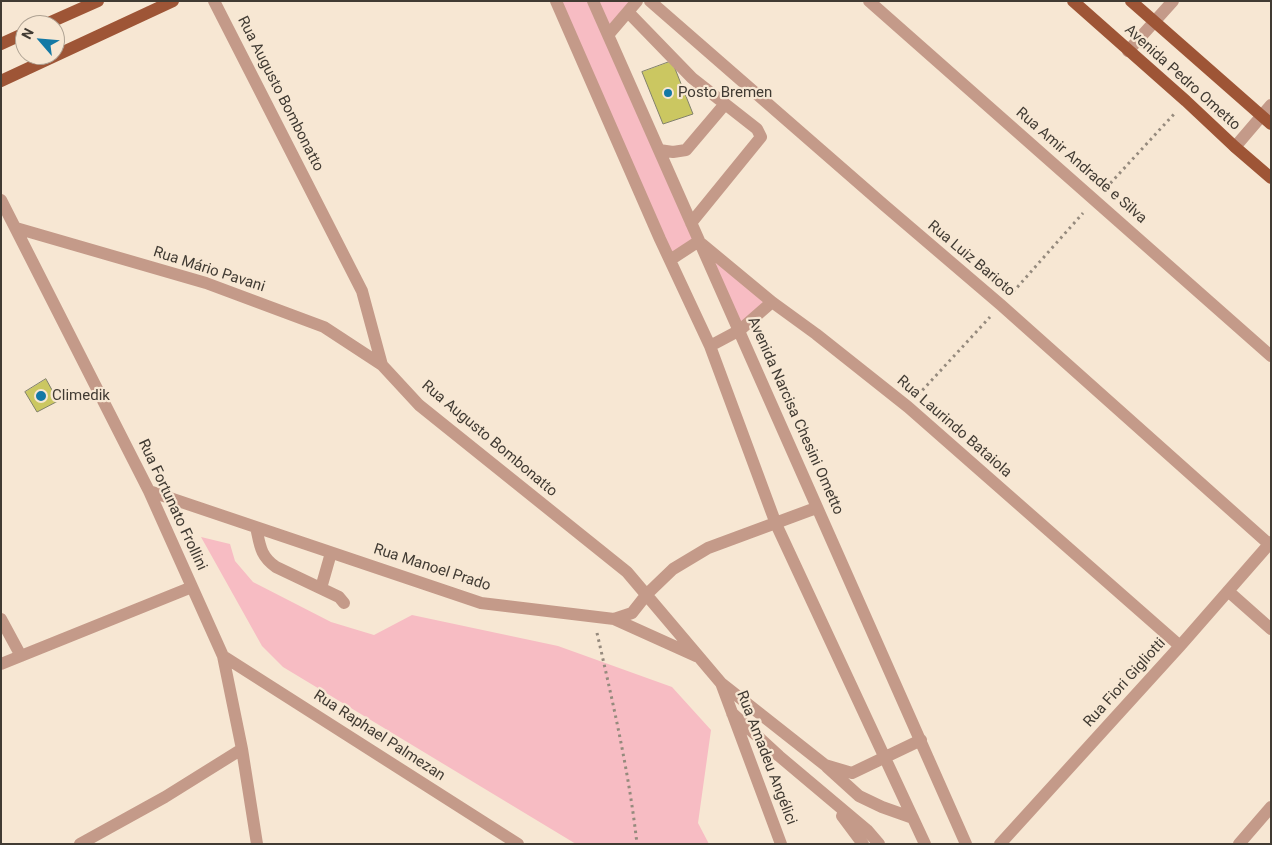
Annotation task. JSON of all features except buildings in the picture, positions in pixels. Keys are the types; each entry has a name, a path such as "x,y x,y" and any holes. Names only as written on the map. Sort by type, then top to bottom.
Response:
{"main road":[{"path":"65,16 98,1"},
{"path":"1,81 173,1"},
{"name":"Avenida Pedro Ometto","path":"1073,1 1271,178"},
{"name":"Avenida Pedro Ometto","path":"1131,1 1266,120"},
{"path":"1,44 15,38"}],"street":[{"name":"Rua Augusto Bombonatto","path":"214,1 362,291 382,364 419,405 627,572 721,683 825,765 852,773 921,740"},
{"path":"556,1 710,346 776,524 925,844"},
{"name":"Avenida Narcisa Chesini Ometto","path":"593,1 966,844"},
{"path":"608,35 637,1"},
{"name":"Rua Luiz Barioto","path":"650,1 884,206 1001,305 1270,543"},
{"name":"Rua Amir Andrade e Silva","path":"869,1 1271,356"},
{"path":"1128,51 1173,1"},
{"path":"628,12 692,78 757,129 761,137 691,223"},
{"path":"659,150 674,152 686,150 725,104"},
{"path":"1235,147 1266,120 1271,106"},
{"name":"Rua Fortunato Frollini","path":"1,200 149,491 223,656 242,749 258,844"},
{"name":"Rua Mário Pavani","path":"16,228 215,287 324,327 382,364"},
{"path":"670,260 699,241"},
{"name":"Rua Laurindo Bataiola","path":"699,241 772,302 816,334 908,407 1180,646"},
{"path":"710,346 740,330 772,302"},
{"name":"Rua Manoel Prado","path":"149,491 481,603 614,619 699,657"},
{"path":"614,619 632,613 647,594 673,569 708,548 816,508"},
{"path":"256,528 266,560 276,567 339,597 344,603"},
{"name":"Rua Fiori Gigliotti","path":"1000,844 1180,646 1270,543"},
{"path":"321,588 330,552"},
{"path":"1,664 192,587"},
{"path":"1228,591 1271,629"},
{"path":"1,619 20,656"},
{"name":"Rua Raphael Palmezan","path":"223,656 518,844"},
{"name":"Rua Amadeu Angélici","path":"721,683 781,844"},
{"path":"732,713 828,797 848,818 863,844"},
{"path":"80,844 165,798 242,749"},
{"path":"825,765 859,796 882,807 913,818"},
{"path":"848,818 859,796"},
{"path":"1239,844 1271,808"},
{"path":"848,818 867,830 879,844"}],"path":[{"path":"908,407 1186,101"},
{"path":"593,616 614,704 631,794 637,844"}],"shaded area":[{"path":"558,1 590,1 695,241 670,256"},
{"path":"596,1 633,1 608,30"},
{"path":"706,250 768,302 740,326"},
{"path":"201,537 230,544 235,561 253,582 331,622 374,635 412,615 558,646 672,687 711,730 698,823 709,844 576,844 283,667 262,646"}],"place":[{"name":"Posto Bremen","path":"668,93"},
{"name":"Climedik","path":"41,396"}]}
